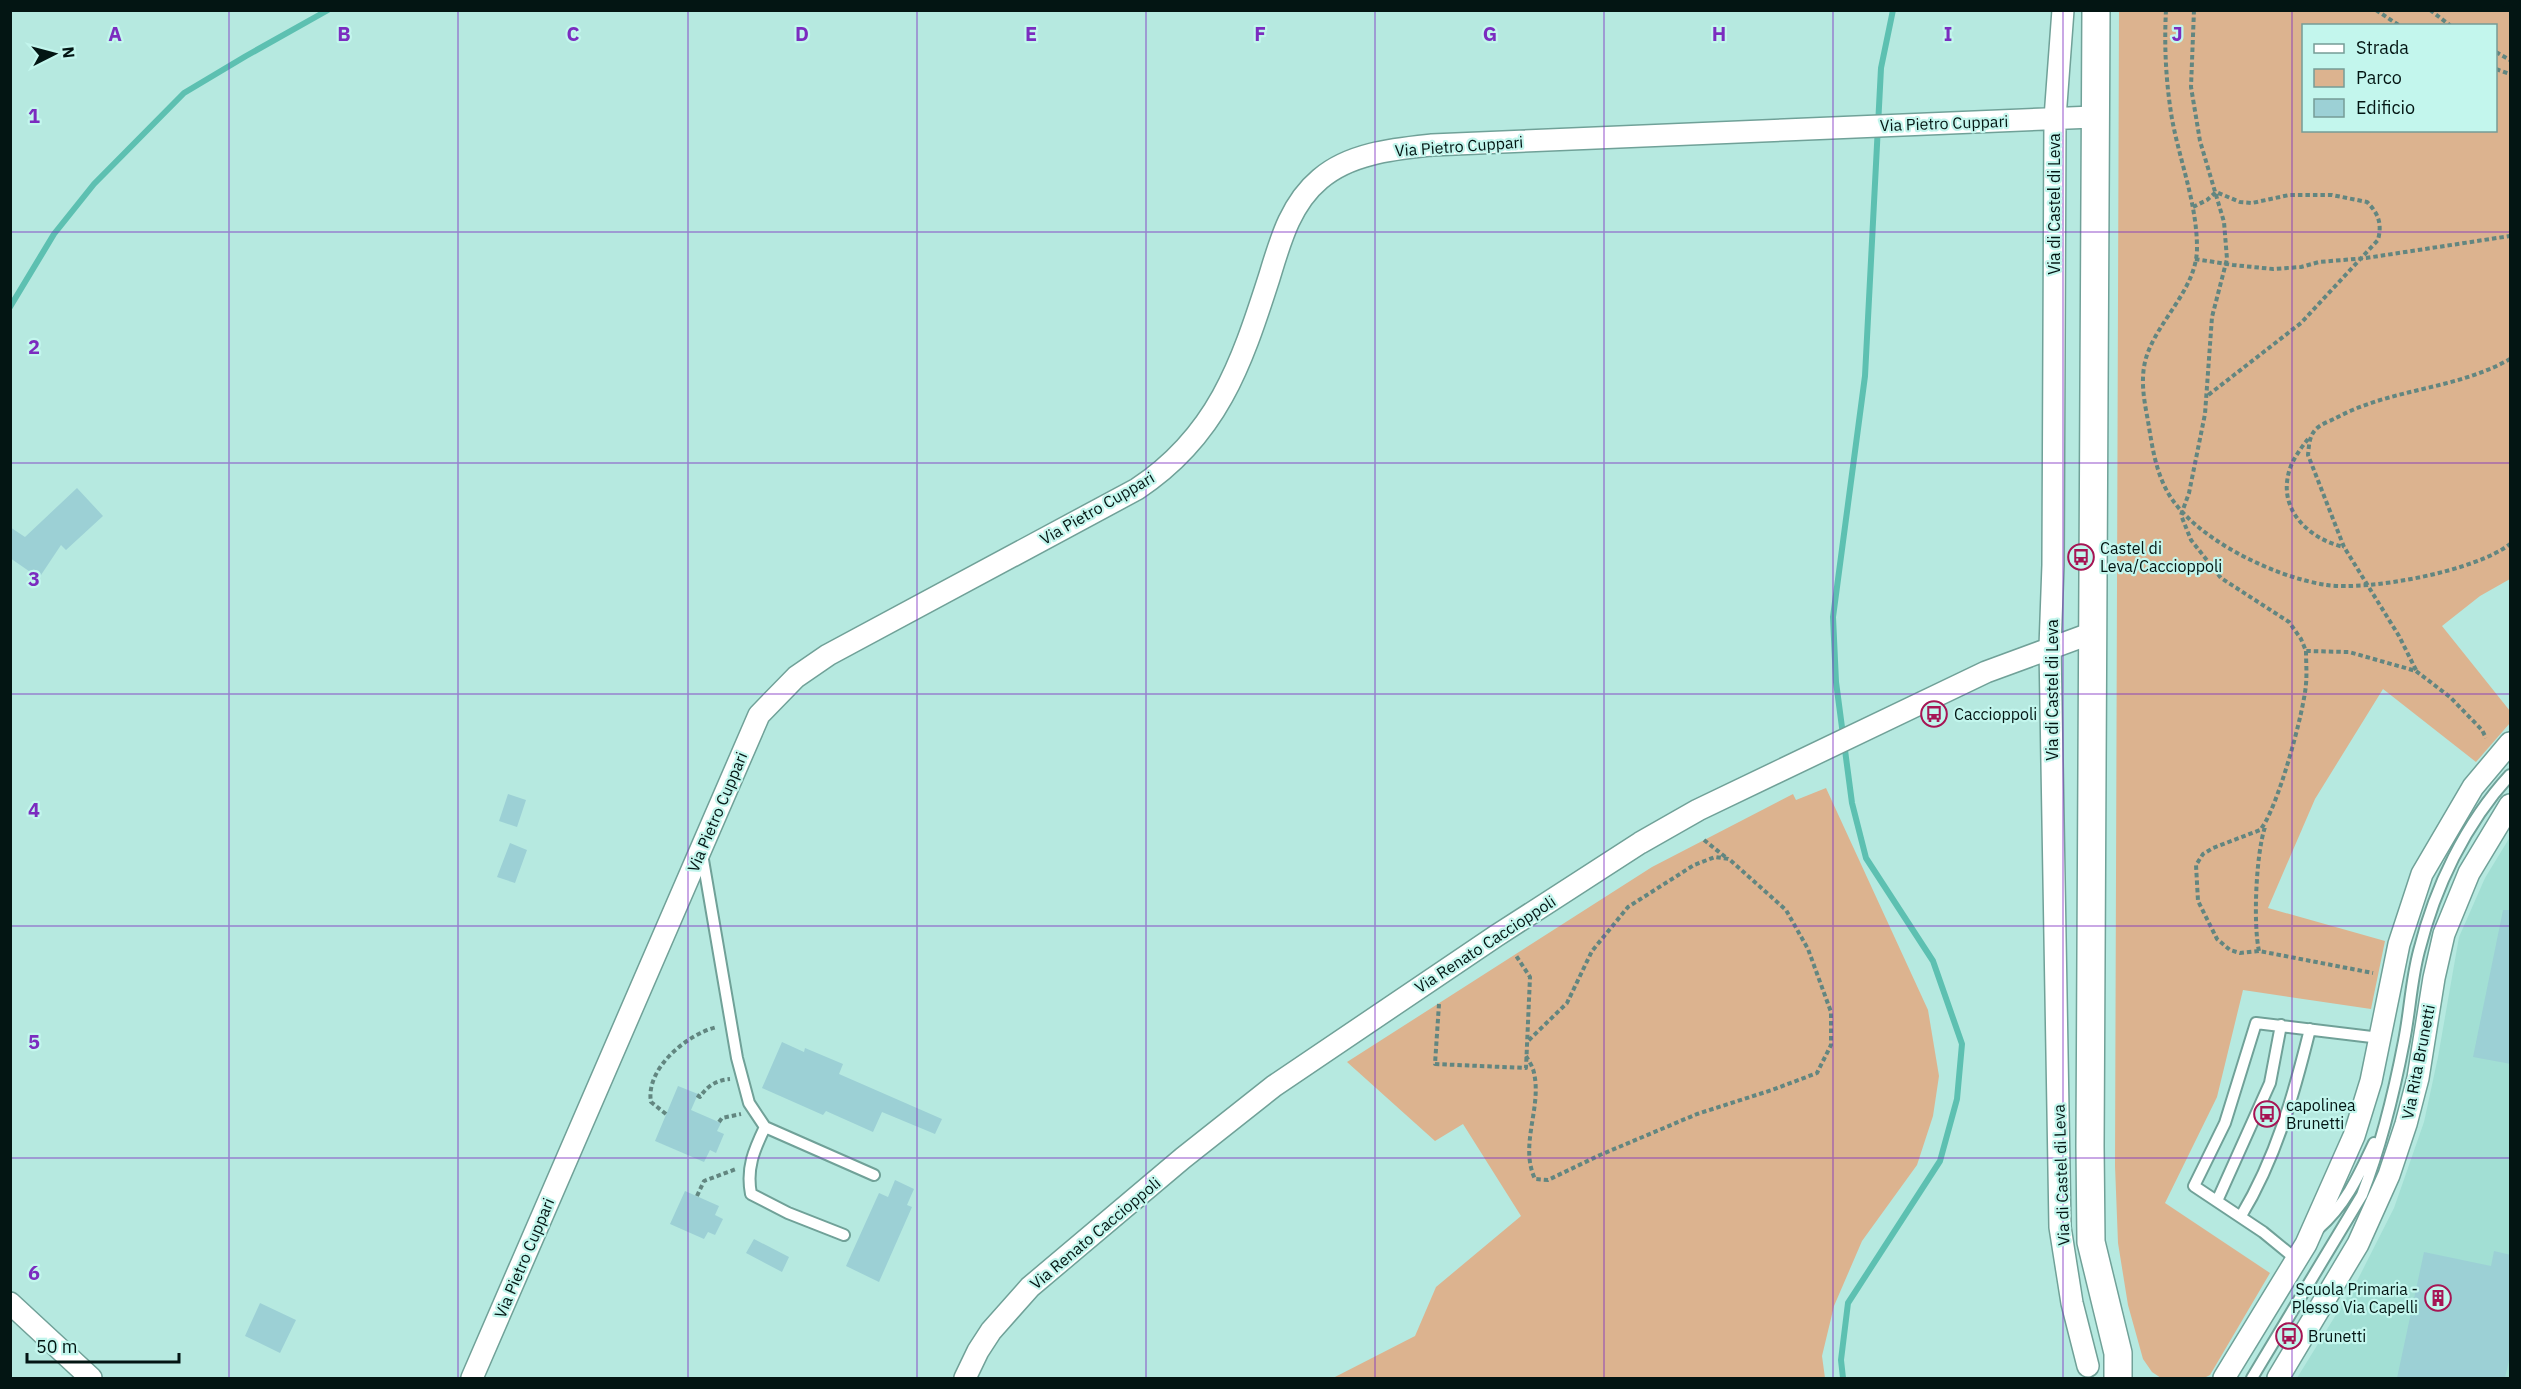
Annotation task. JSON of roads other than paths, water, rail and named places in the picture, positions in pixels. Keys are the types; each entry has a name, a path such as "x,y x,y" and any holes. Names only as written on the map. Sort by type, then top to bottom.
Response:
{"street":[{"name":"Via di Castel di Leva","path":"2063,10 2055,118 2053,565 2050,647 2060,1227 2072,1303 2088,1366"},
{"name":"Via di Castel di Leva","path":"2096,10 2093,117 2091,1242 2118,1366 2134,1378"},
{"name":"Via Pietro Cuppari","path":"472,1378 759,715 796,677 828,655 1137,489 1153,479 1193,441 1217,409 1239,366 1286,227 1303,197 1327,174 1366,156 1432,145 2093,117"},
{"name":"Via Renato Caccioppoli","path":"965,1378 991,1331 1030,1287 1183,1158 1274,1086 1640,843 1698,810 1986,672 2092,633"},
{"name":"Via Rita Brunetti","path":"2224,1378 2311,1235 2354,1136 2371,1081 2399,944 2414,893 2431,856 2457,811 2489,767 2511,743"},
{"name":"Via Rita Brunetti","path":"2278,1378 2358,1244 2389,1174 2406,1124 2418,1078 2434,978 2444,934 2469,873 2511,805"},
{"path":"10,1303 91,1378"}],"lane":[{"name":"Via Rita Brunetti","path":"2252,1378 2362,1195 2374,1165 2394,1092 2405,1038 2413,974 2434,902 2468,833 2486,805 2511,775"},
{"path":"701,848 742,1078 751,1107 765,1127 874,1175"},
{"path":"2295,1259 2241,1216 2194,1186 2225,1123 2256,1023 2380,1038"},
{"path":"2217,1201 2270,1083 2281,1025"},
{"path":"2241,1216 2259,1186 2276,1145 2294,1093 2310,1029"},
{"name":"Via Rita Brunetti","path":"2311,1235 2330,1218 2346,1197 2385,1121"},
{"path":"765,1127 752,1155 748,1177 751,1194 788,1213 844,1235"}],"waterway":[{"path":"10,307 54,234 94,184 184,93 328,10"},
{"path":"1843,1378 1841,1360 1848,1303 1940,1161 1957,1099 1962,1044 1933,961 1866,858 1852,803 1836,682 1833,617 1865,376 1881,68 1893,10"}],"place":[{"name":"Castel di Leva/Caccioppoli","path":"2081,557"},
{"name":"Caccioppoli","path":"1934,714"},
{"name":"capolinea Brunetti","path":"2267,1114"},
{"name":"Scuola Primaria - Plesso Via Capelli","path":"2438,1298"},
{"name":"Brunetti","path":"2289,1336"}]}
